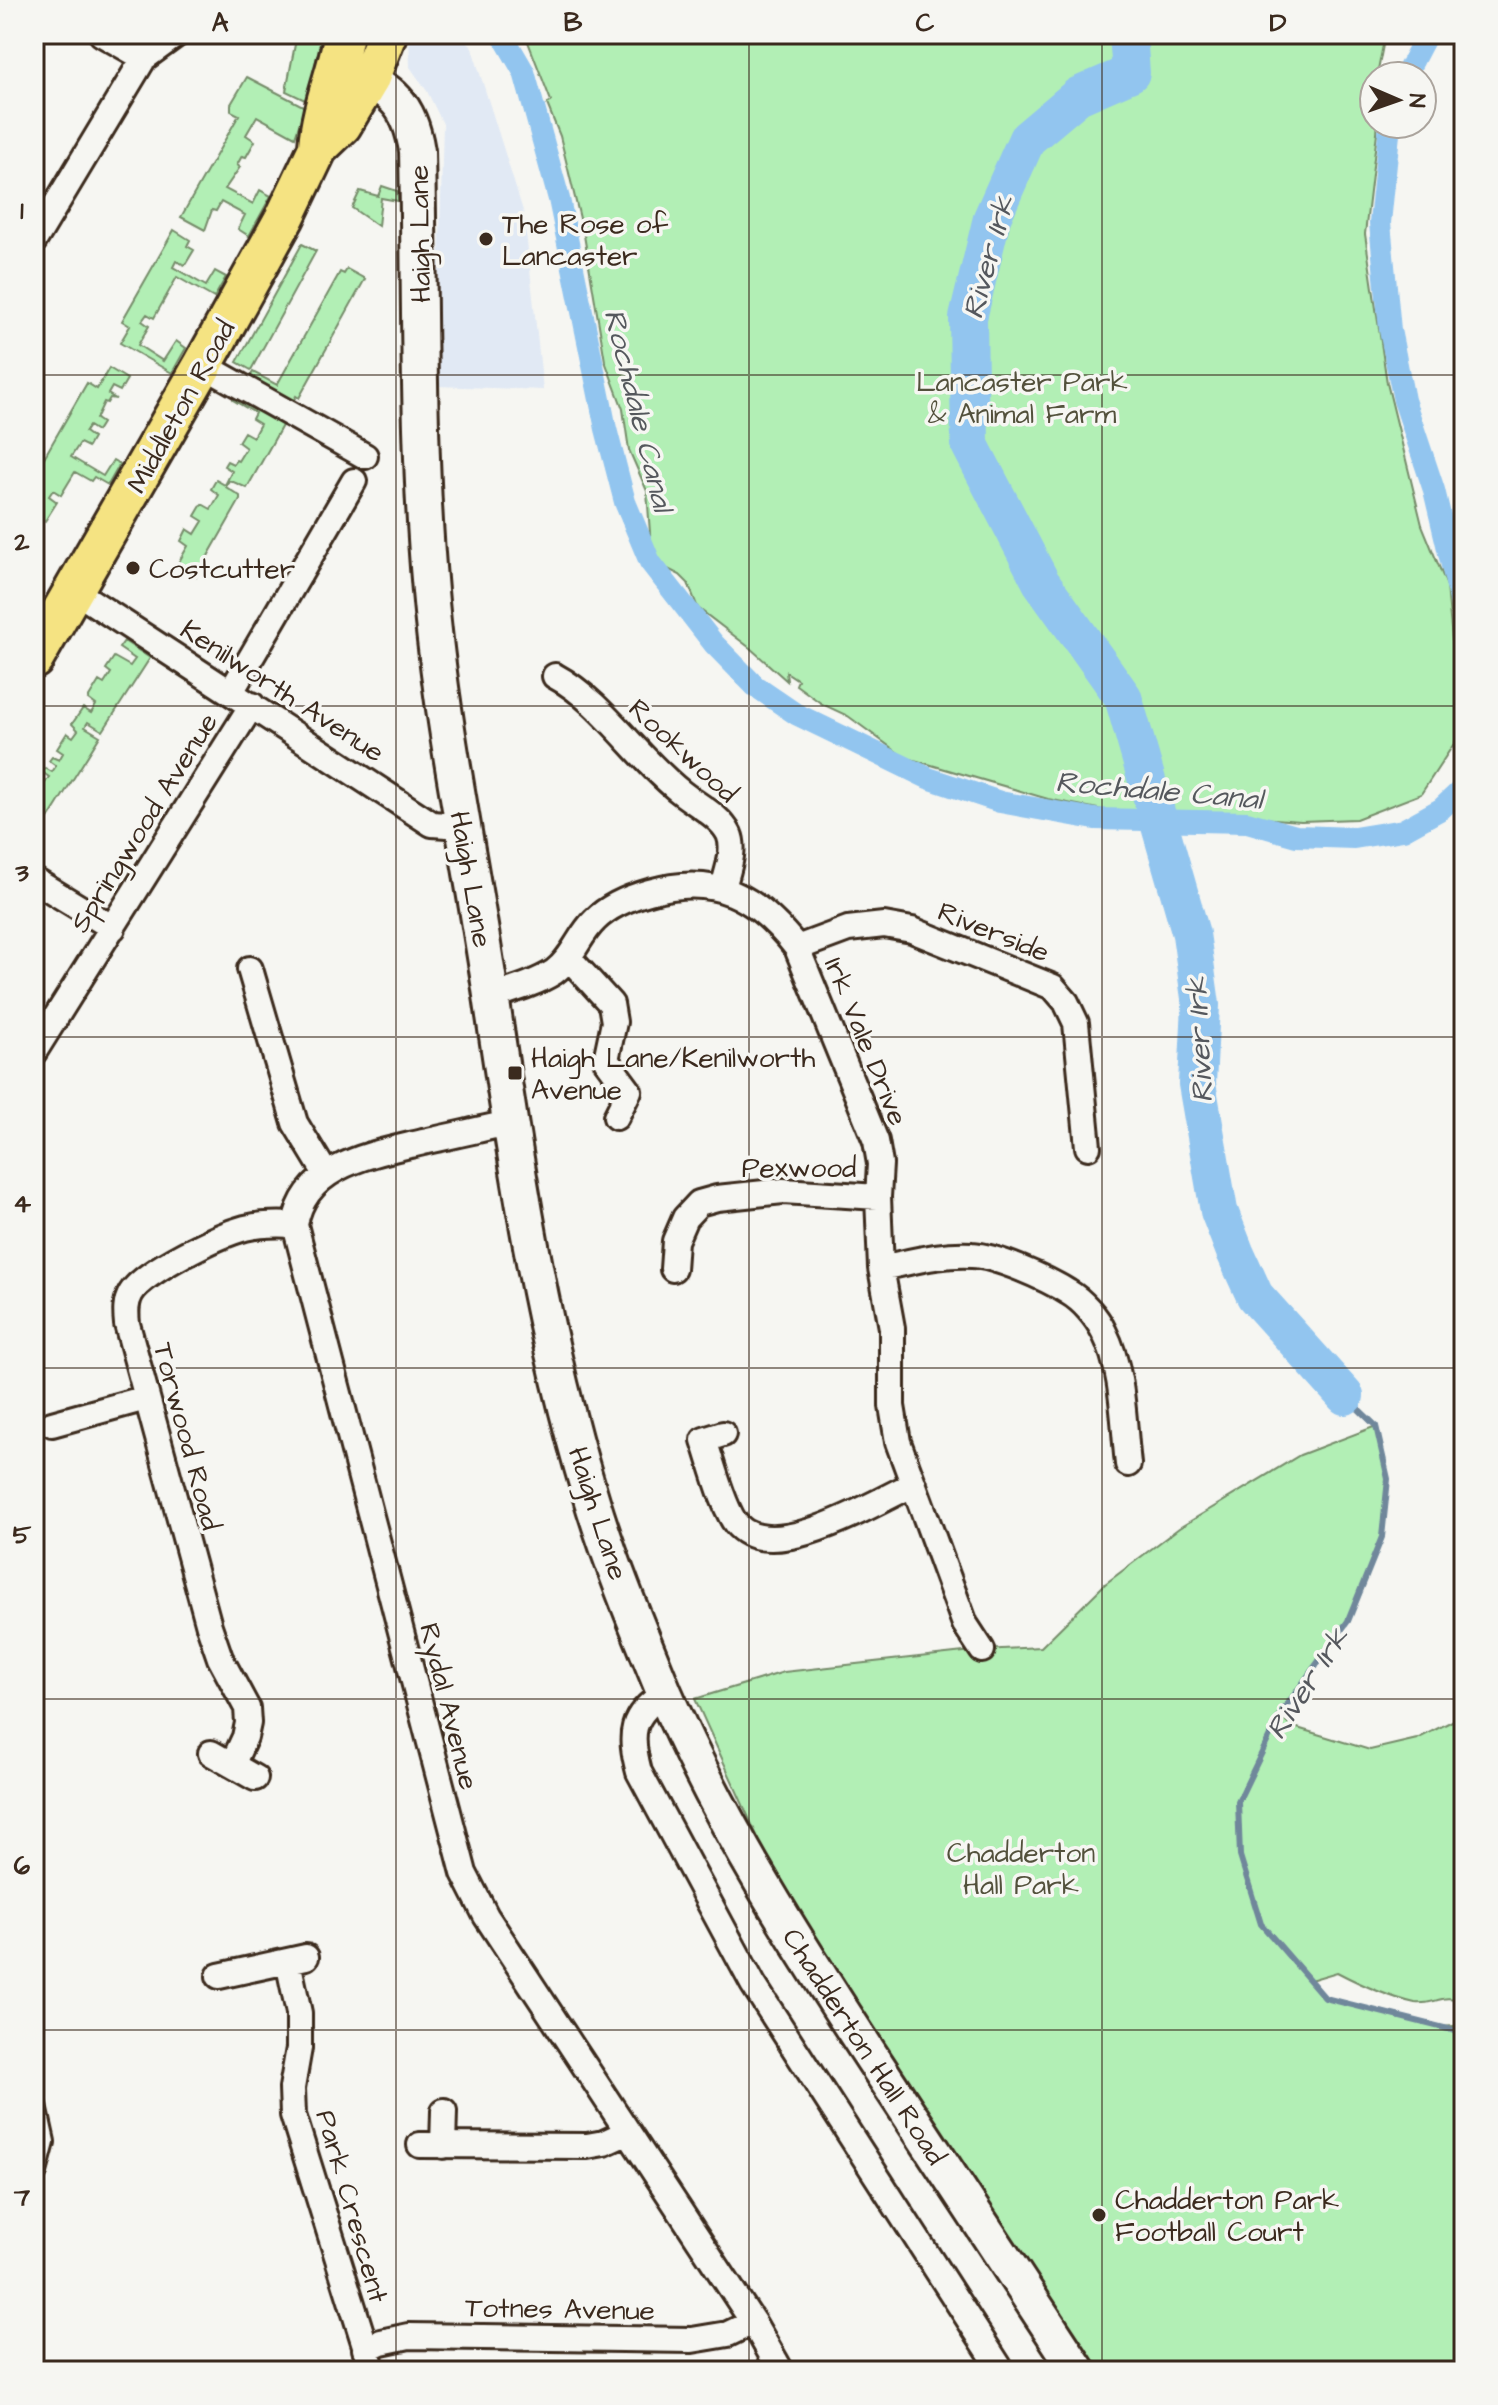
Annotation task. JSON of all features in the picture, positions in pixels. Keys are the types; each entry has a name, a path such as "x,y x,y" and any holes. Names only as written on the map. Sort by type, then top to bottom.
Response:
{"main road":[{"name":"Middleton Road","path":"35,656 203,365 285,217 318,148 342,125 351,59 387,34"},
{"name":"Haigh Lane","path":"351,59 404,108 413,126 417,151 424,461 429,585 437,662 509,1123 541,1295 565,1404 590,1495 669,1701"},
{"name":"Chadderton Hall Road","path":"669,1701 734,1834 791,1934 1078,2371"}],"street":[{"path":"102,34 144,58"},
{"path":"34,241 144,58 177,34"},
{"path":"203,365 365,456"},
{"path":"231,692 354,481"},
{"name":"Kenilworth Avenue","path":"75,591 432,824 462,826"},
{"name":"Rookwood","path":"555,676 575,687 637,752 678,790 719,821 730,836 731,856 723,888"},
{"name":"Springwood Avenue","path":"34,1052 252,705"},
{"path":"34,880 113,928"},
{"name":"Irk Vale Drive","path":"491,997 541,979 569,958 596,919 635,896 662,888 691,884 723,888 750,901 776,922 797,948 876,1141 880,1164 881,1268 892,1328 892,1406 898,1442 965,1624 982,1650"},
{"name":"Riverside","path":"797,948 848,929 884,925 912,930 1053,987 1066,1002 1076,1023 1088,1147"},
{"path":"569,958 611,1004 614,1022 606,1060 629,1091 616,1117"},
{"path":"250,969 295,1123 326,1174"},
{"path":"295,1225 302,1201 326,1174 345,1164 375,1153 509,1123"},
{"name":"Pexwood","path":"673,1269 675,1241 685,1218 699,1203 717,1198 783,1191 878,1197"},
{"name":"Torwood Road","path":"255,1778 222,1759 245,1737 247,1708 220,1658 209,1626 146,1398 127,1324 126,1305 130,1294 150,1273 229,1233 265,1224 295,1225"},
{"name":"Rydal Avenue","path":"295,1225 464,1873 486,1916 753,2322 781,2371"},
{"path":"881,1268 969,1254 991,1257 1069,1292 1105,1332 1116,1367 1128,1464"},
{"path":"52,1424 146,1398"},
{"path":"723,1434 704,1440 727,1506 738,1526 759,1537 784,1539 817,1529 914,1484"},
{"path":"669,1701 648,1703 638,1716 633,1730 639,1772 753,1984 1002,2371"},
{"name":"Park Crescent","path":"219,1976 297,1959 299,2048 292,2088 293,2115 369,2360"},
{"path":"34,2106 42,2142 34,2172"},
{"path":"444,2111 431,2145 577,2147 604,2143 628,2132"},
{"name":"Totnes Avenue","path":"369,2360 394,2338 409,2336 692,2340 728,2334 753,2322"}],"shaded area":[{"path":"409,34 459,34 471,45 524,214 543,390 436,386 443,124 427,91 410,67"}],"green space":[{"path":"297,34 322,34 307,101 286,91"},
{"name":"Lancaster Park & Animal Farm","path":"525,34 1122,34 1147,41 1147,34 1392,34 1383,45 1380,60 1358,60 1358,140 1376,140 1365,234 1387,383 1422,525 1447,586 1452,640 1459,669 1459,736 1421,794 1356,819 1301,821 1195,813 1108,811 1048,799 904,757 848,716 822,704 796,685 798,680 786,672 787,681 698,608 688,583 680,575 652,561 647,491 629,450 623,409 605,361 584,235 560,136 547,104 551,101"},
{"path":"247,77 305,107 295,137 257,116 246,135 255,141 246,157 242,156 237,165 240,167 225,189 253,204 260,190 271,196 249,236 238,229 245,215 221,202 216,211 212,210 205,230 181,217 239,115 231,111 231,104"},
{"path":"382,186 397,191 398,201 381,198 378,226 352,208 360,191 378,196"},
{"path":"174,230 190,240 187,246 194,250 185,265 176,261 173,267 206,286 215,271 226,277 214,298 177,277 154,318 147,314 142,321 149,326 138,345 163,361 176,341 186,348 172,373 120,343 130,326 122,321"},
{"path":"302,244 316,251 251,370 237,362"},
{"path":"347,269 365,279 299,398 296,396 291,405 248,380 253,372 277,385 340,272 344,274"},
{"path":"109,368 127,379 120,391 112,387 108,394 116,399 110,398 107,403 104,402 96,419 102,423 97,431 89,426 85,432 93,438 88,447 80,443 71,457 103,476 113,460 120,464 108,485 94,477 91,481 75,472 61,495 53,490 49,496 57,502 45,521 36,516 34,519 38,502 34,499 34,475 87,383 97,389"},
{"path":"236,394 284,422 247,488 229,480 226,487 240,496 240,500 196,577 177,565 188,546 181,541 187,529 195,534 203,521 195,516 202,504 211,509 219,495 211,489 216,480 225,485 232,471 224,466 227,461 233,464 238,461 246,448 238,442 244,432 253,437 260,424 252,419 255,413 233,400"},
{"path":"124,641 150,658 103,731 88,722 85,727 100,736 35,840 34,792 38,795 42,789 35,784 38,779 45,783 49,777 42,772 45,768 52,772 56,766 49,761 52,757 59,760 63,753 57,749 67,733 73,737 78,730 72,724 83,708 91,713 96,705 88,699 99,681 104,684 111,673 106,669 114,657 130,666 135,659 119,648"},
{"name":"Chadderton Hall Park","path":"1376,1426 1388,1479 1382,1537 1348,1621 1279,1718 1294,1727 1370,1750 1417,1739 1464,1715 1464,2002 1450,1998 1415,2003 1375,1990 1337,1972 1310,1980 1325,1998 1441,2027 1464,2025 1464,2371 1099,2371 802,1935 695,1699 784,1672 982,1650 1041,1647 1105,1584 1179,1528 1300,1455"}],"waterway":[{"name":"Rochdale Canal","path":"502,34 524,72 559,199 606,429 625,502 650,562 714,644 755,686 796,714 928,778 1000,802 1095,819 1247,822 1296,836 1354,838 1403,830 1441,809 1464,783"},
{"name":"River Irk","path":"1128,34 1131,73 1078,96 1027,139 992,218 968,318 970,445 1041,582 1123,697 1191,934 1201,1005 1197,1084 1219,1211 1255,1296 1345,1396"},
{"name":"Rochdale Canal","path":"1413,60 1427,34"},
{"name":"Rochdale Canal","path":"1388,140 1380,223 1390,330 1404,400 1434,490 1464,616"},
{"name":"River Irk","path":"1345,1396 1376,1426 1388,1479 1382,1537 1348,1621 1281,1713 1238,1802 1240,1856 1261,1924 1325,1998 1464,2033"}],"place":[{"name":"The Rose of Lancaster","path":"486,239"},
{"name":"Costcutter","path":"133,568"},
{"name":"Haigh Lane/Kenilworth Avenue","path":"515,1073"},
{"name":"Chadderton Park Football Court","path":"1099,2215"}]}
